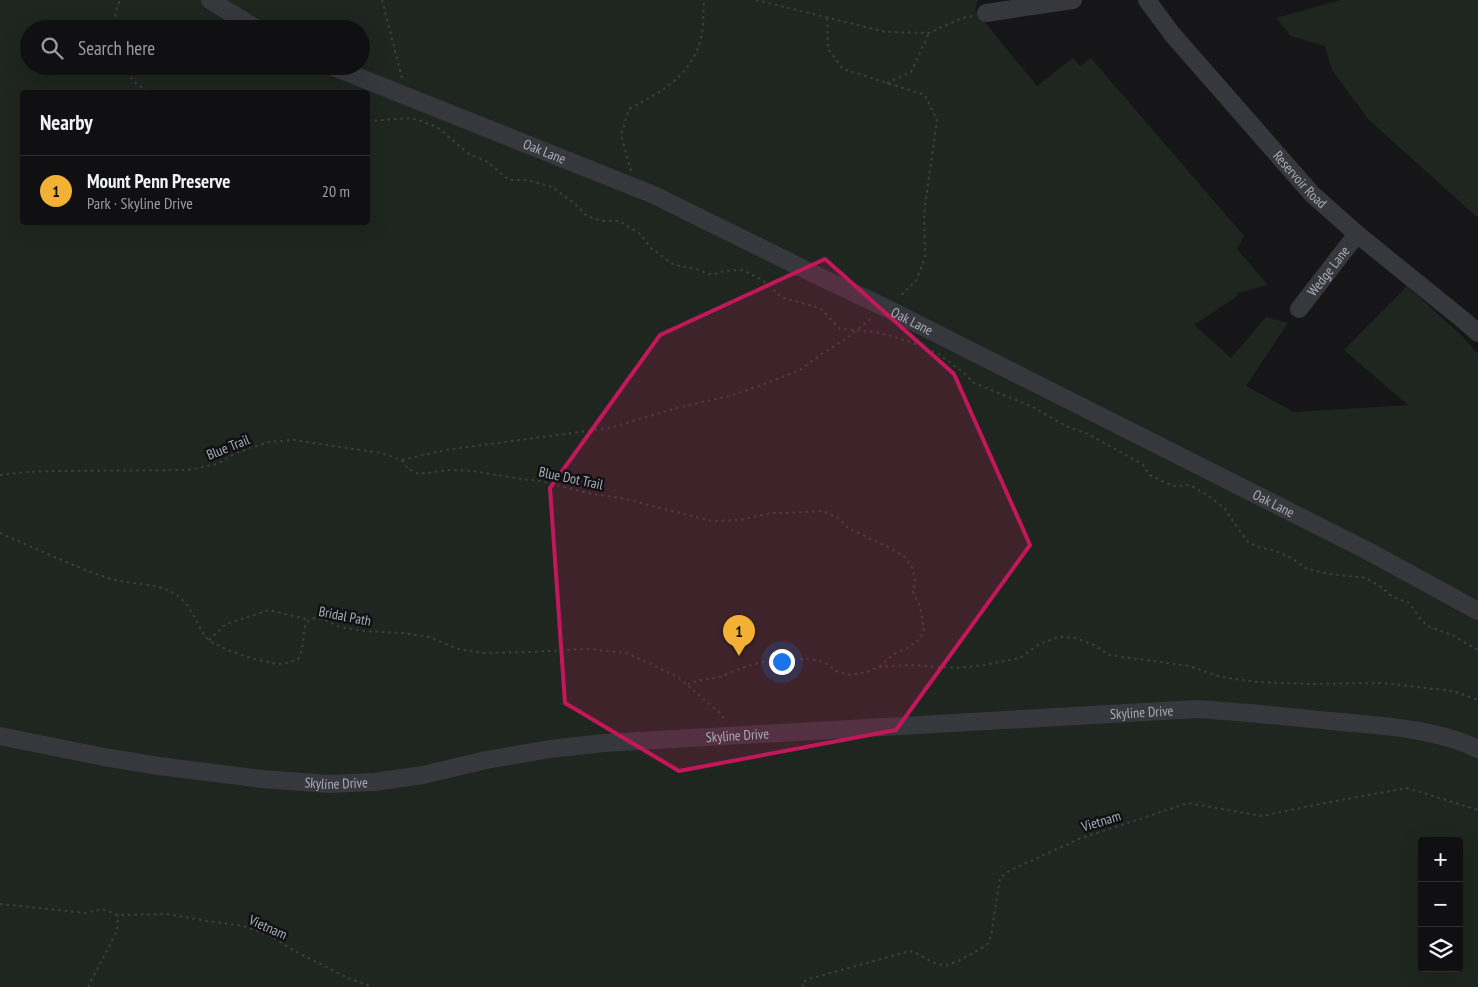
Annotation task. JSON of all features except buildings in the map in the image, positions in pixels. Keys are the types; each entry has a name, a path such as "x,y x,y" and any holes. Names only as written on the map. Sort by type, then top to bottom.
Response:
{"street":[{"path":"210,0 242,20"},
{"path":"986,13 1073,0"},
{"name":"Reservoir Road","path":"1147,0 1172,34 1312,194 1357,234 1478,333"},
{"name":"Oak Lane","path":"353,75 654,195 886,308 1368,551 1478,611"},
{"name":"Wedge Lane","path":"1298,309 1357,234"},
{"name":"Skyline Drive","path":"0,736 104,758 158,766 262,779 329,784 374,782 422,775 486,760 550,749 604,743 1197,709 1250,712 1388,726 1437,735 1478,749"}],"path":[{"path":"116,20 116,10 120,0"},
{"path":"382,0 407,97"},
{"path":"630,185 632,173 621,135 629,109 662,91 688,67 700,42 704,0"},
{"path":"756,0 886,32 929,33 962,18 986,13"},
{"path":"402,460 445,450 609,428 681,407 729,396 759,386 800,370 847,338 902,295 916,281 925,258 924,213 937,120 925,95 843,69 828,49 828,18"},
{"path":"887,83 911,72 929,33"},
{"path":"130,75 134,81 145,90"},
{"path":"370,121 412,118 437,127 469,154 486,161 509,180 527,180 552,187 575,204 587,216 603,221 619,221 639,233 651,248 674,265 712,275 724,271 742,270 761,279 783,298 820,308 840,329 876,332 908,341 937,353 963,372 974,383 1031,406 1066,426 1088,434 1142,464 1150,475 1164,482 1174,486 1190,485 1210,497 1225,509 1249,543 1276,551 1293,559 1307,569 1366,578 1393,597 1409,603 1430,628 1454,636 1478,650"},
{"name":"Blue Trail","path":"0,475 52,471 188,470 217,464 238,452 268,442 294,440 374,452 402,460"},
{"name":"Blue Dot Trail","path":"402,460 408,468 419,474 449,470 540,481 592,494 622,498 712,521 740,520 772,513 824,511 836,517 848,528 906,558 913,569 915,580 913,592 920,606 924,630 920,639 910,647 894,654 880,667 851,675 836,672 824,662 805,658 779,663 762,662 720,677 688,684"},
{"path":"0,533 108,578 166,590 178,596 192,610 209,640 226,624 269,610 309,620"},
{"name":"Bridal Path","path":"209,640 218,646 273,663 288,664 298,659 302,649 305,626 309,620 323,618 340,628 364,632 402,633 429,637 458,649 483,653 588,649 627,653 678,677 688,684 708,704 722,714 724,721"},
{"path":"880,667 910,665 958,668 1020,658 1039,644 1059,636 1076,638 1094,645 1109,656 1189,666 1221,677 1256,682 1307,684 1383,683 1453,691 1478,700"},
{"name":"Vietnam","path":"803,987 802,983 809,979 910,951 919,953 935,963 947,966 960,960 988,944 991,936 1000,878 1009,871 1079,838 1188,804 1262,816 1407,788 1478,810"},
{"name":"Vietnam","path":"0,904 86,913 102,909 118,915 167,914 244,926 271,936 291,949 346,977 372,987"},
{"path":"88,987 117,931 118,915"}],"highlighted area":[{"path":"825,259 954,374 1030,545 896,730 679,771 565,703 550,488 660,335"}],"shaded area":[{"path":"0,0 978,0 975,10 1037,86 1073,58 1080,66 1091,58 1244,236 1237,249 1268,285 1237,293 1236,297 1194,325 1231,358 1266,317 1288,323 1246,386 1294,412 1408,405 1344,350 1407,286 1463,337 1478,354 1478,987 0,987"},
{"path":"1341,0 1478,0 1478,218 1369,120 1332,70 1325,46 1291,36 1276,18"}],"place":[{"name":"Mount Penn Preserve","path":"739,656"}]}
